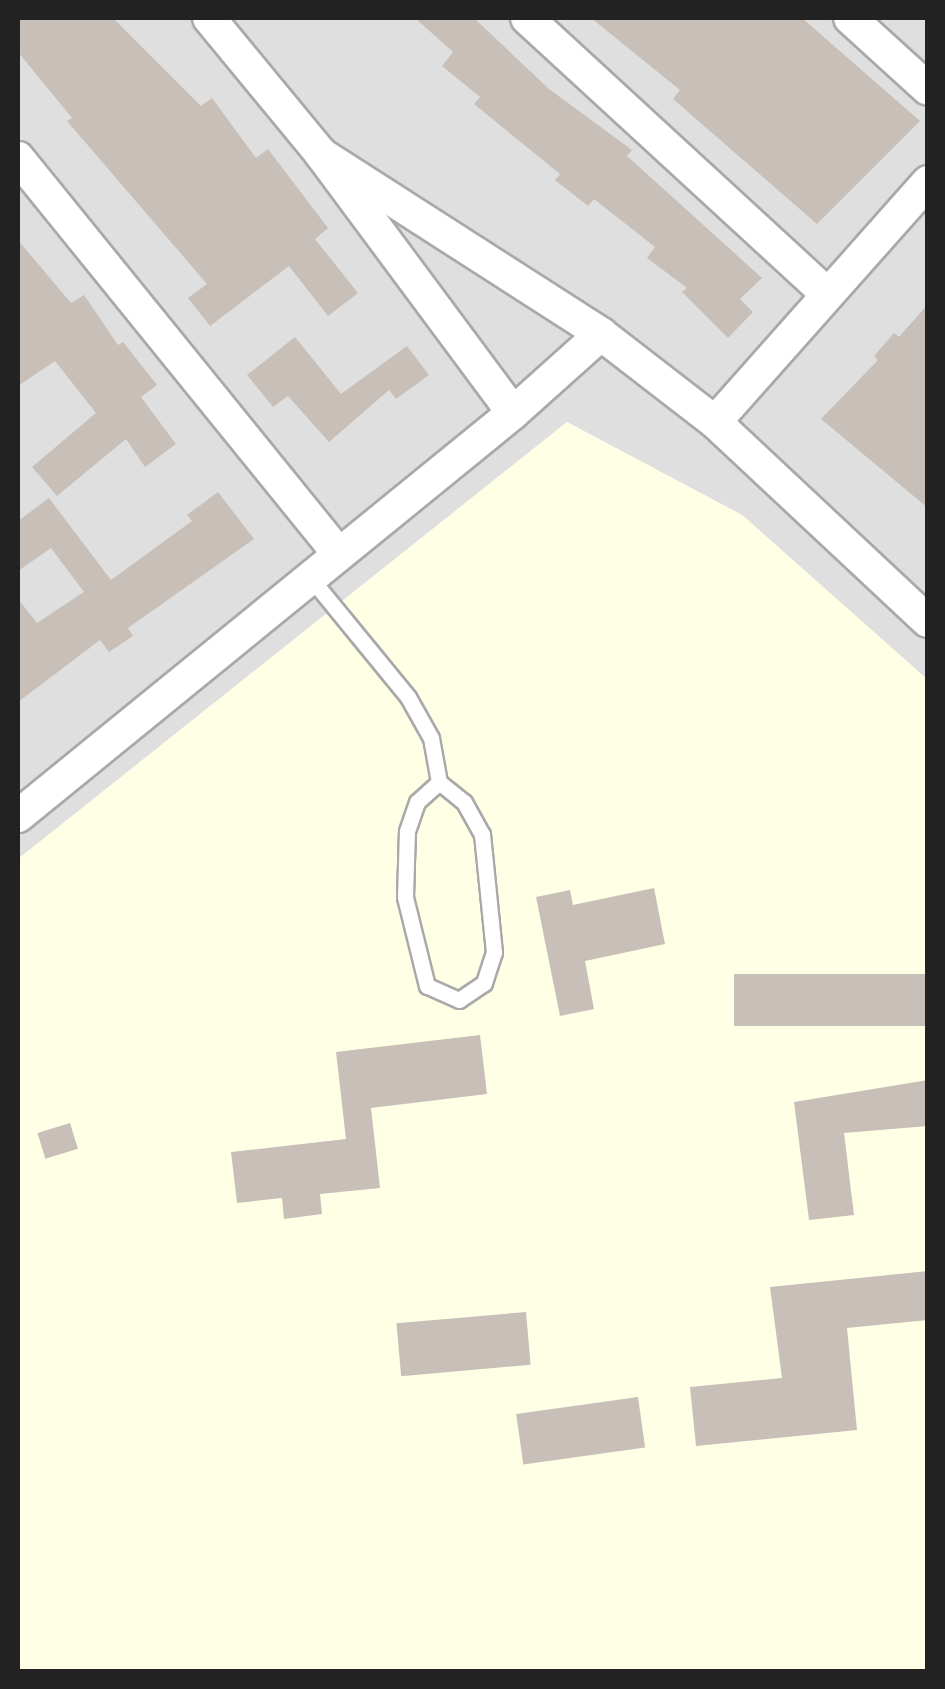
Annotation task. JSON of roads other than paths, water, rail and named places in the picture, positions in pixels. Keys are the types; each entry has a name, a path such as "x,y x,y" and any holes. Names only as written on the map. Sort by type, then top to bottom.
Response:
{"street":[{"path":"208,18 321,154 513,413"},
{"path":"527,18 825,292"},
{"path":"850,18 928,88"},
{"path":"321,154 601,334 716,422 928,621"},
{"path":"18,158 338,553"},
{"path":"716,422 825,292 928,182"},
{"path":"18,816 513,413 601,334"}],"lane":[{"path":"310,576 408,697 430,738 438,782 464,802 482,834 492,890 494,952 484,983 458,1000 426,986 405,897 406,831 417,802 438,782"}]}
